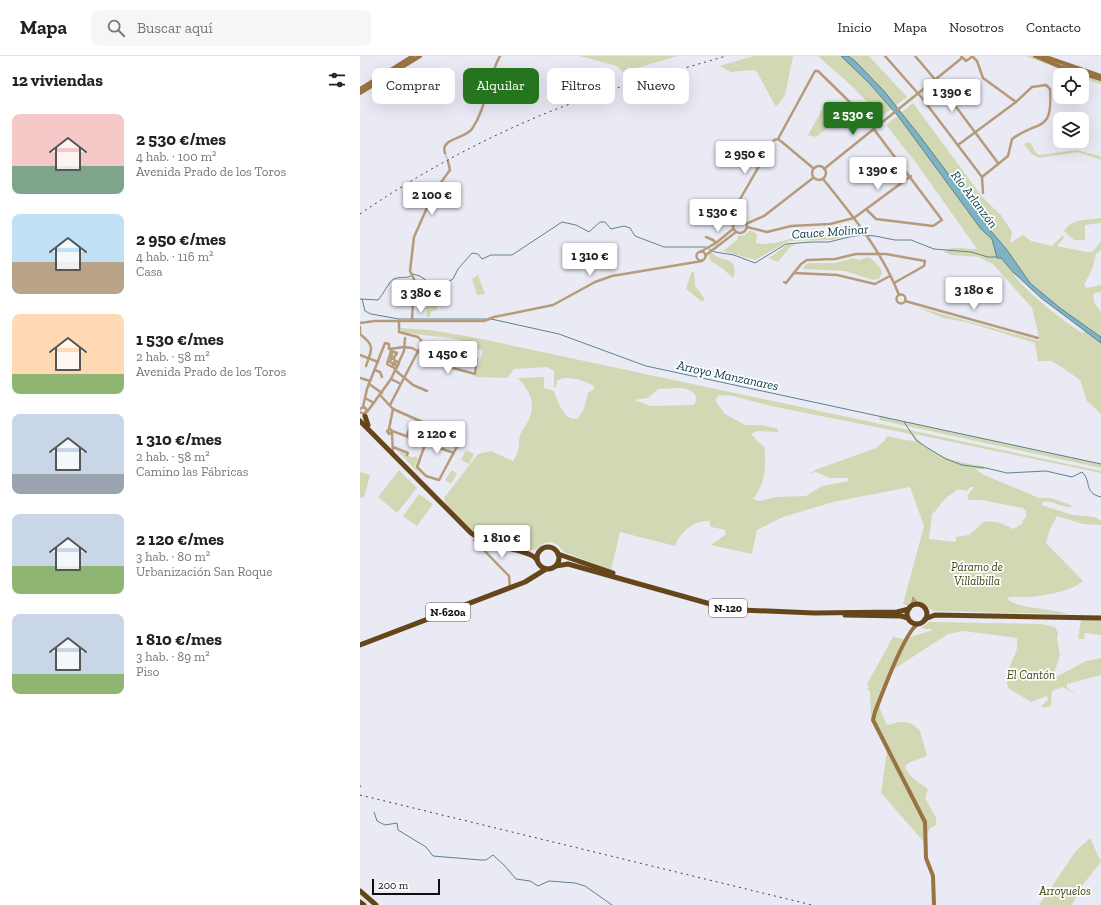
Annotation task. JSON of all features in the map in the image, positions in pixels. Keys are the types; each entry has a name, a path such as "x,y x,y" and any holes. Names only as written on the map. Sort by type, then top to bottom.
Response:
{"highway":[{"name":"N-120","path":"362,413 367,426 460,524 476,537 498,546 527,553 536,557 538,561 546,568 568,564 732,609 759,612 901,616 918,624 925,619 936,615 1101,618"},
{"name":"N-120","path":"527,553 550,547 558,554 645,584"},
{"path":"536,575 540,550"},
{"path":"556,566 559,560 558,554"},
{"name":"N-620a","path":"360,645 525,582 546,568"},
{"name":"N-120","path":"814,613 897,612 918,605 936,615"},
{"path":"909,619 910,608"},
{"path":"925,609 927,615 925,619"},
{"path":"360,891 376,905"},
{"path":"360,902 364,905"}],"street":[{"path":"360,88 413,56"},
{"path":"360,93 420,56"},
{"path":"445,153 443,148 446,144 466,134 472,129 483,106 491,76 500,56"},
{"path":"884,56 918,93 982,177 983,193"},
{"path":"915,56 998,163"},
{"path":"824,169 935,80 961,57 968,61 973,56 977,61 983,78 1016,102"},
{"path":"1035,56 1061,67 1101,79"},
{"path":"1043,56 1101,76"},
{"path":"737,220 735,208 772,141 776,139 817,70 851,102 874,128 942,219 941,222 933,226 876,219 866,209"},
{"path":"958,145 1016,102 1034,86 1046,85 1049,88 1051,106 1047,120 1038,127 1022,133 1012,140 1008,156 982,177"},
{"path":"776,139 814,168"},
{"path":"412,320 414,306 412,274 414,236 434,192 450,170 448,161"},
{"path":"814,168 820,166 824,169 826,173 823,179"},
{"path":"813,178 812,172 814,168"},
{"path":"360,323 412,320 486,320 553,305 595,282 612,276 702,261 706,258 708,251 733,229 733,224 737,220 742,219 747,225 767,232 791,226 830,224 854,218 911,176"},
{"path":"813,178 817,180 823,179"},
{"path":"692,263 700,252 705,249 712,247 736,232 744,232 747,225 769,212 813,178"},
{"path":"823,179 854,218 878,254 894,283 899,295 897,299 899,303 905,301 1038,338"},
{"path":"733,229 736,232"},
{"path":"706,237 716,243"},
{"path":"700,252 706,254"},
{"path":"784,282 786,283 802,262 807,260 835,259 853,254 878,254 910,258 926,263 924,266 894,283"},
{"path":"697,257 702,261"},
{"path":"794,273 838,275 875,284 890,276"},
{"path":"899,295 904,295 905,301"},
{"path":"390,350 404,347 419,351 450,368 474,374 478,360 425,345 418,337 400,332 399,321"},
{"path":"360,327 360,335 368,340 371,348 366,366"},
{"path":"362,413 371,408 388,385 394,365 404,347 405,338"},
{"path":"362,413 365,398 385,343 389,344 394,365 405,379 427,391"},
{"path":"390,405 419,351 425,345"},
{"path":"384,349 397,353 393,360 394,365"},
{"path":"360,355 378,362"},
{"path":"375,370 380,372 382,377"},
{"path":"360,378 370,383 393,409 432,425 461,439 440,479 435,480 425,476 417,466 432,425"},
{"path":"391,379 399,383"},
{"path":"388,385 392,387"},
{"path":"365,398 374,403"},
{"path":"393,409 390,431 394,447 393,454"},
{"path":"407,436 411,424"},
{"path":"390,431 454,453"},
{"path":"394,447 408,453 407,455"},
{"path":"474,540 508,576 510,588"},
{"path":"909,619 911,630"},
{"path":"918,624 911,630 879,700 873,720 875,727 925,822 926,858 933,876 934,905"}],"green space":[{"path":"580,56 678,56 637,68 623,68 623,72 617,66"},
{"path":"754,56 793,56 784,97 776,107 757,72 753,70 731,72 719,66"},
{"path":"818,56 869,56 907,97 881,117 854,88"},
{"path":"1026,56 1049,56 1084,68 1056,68"},
{"path":"1089,70 1101,74 1101,84 1089,80"},
{"path":"913,103 983,198 1001,215 1012,232 1010,243 1023,235 1031,241 1052,246 1063,235 1064,238 1057,246 1092,252 1101,242 1101,250 1096,254 1093,267 1084,285 1086,288 1101,285 1101,292 1094,293 1093,297 1101,314 1101,337 1060,308 1030,283 1005,247 998,254 997,258 1001,258 1014,273 1015,277 1031,293 1064,321 1082,333 1087,331 1101,343 1101,414 1087,401 1080,380 1051,361 1038,361 1035,343 966,322 943,318 917,307 1040,341 1032,308 993,264 979,257 951,255 944,252 951,248 977,249 917,164 886,125"},
{"path":"824,106 837,120 816,137 808,135"},
{"path":"1030,142 1036,153 1040,155 1076,150 1100,156 1101,160 1078,152 1039,158 1032,154 1024,144"},
{"path":"1101,218 1101,223 1085,225 1085,240 1074,240 1064,231 1072,223 1080,220"},
{"path":"750,230 757,234 756,243 763,244 775,243 797,237 830,237 858,230 859,232 832,240 789,241 755,260 723,251 737,240 738,236 745,235"},
{"path":"788,244 796,245 790,247 778,262 769,258"},
{"path":"712,252 715,256 728,260 734,265 735,270 733,278 710,260 709,255"},
{"path":"868,257 880,268 882,273 879,279 873,280 845,271 803,269 804,266 809,263 835,263 854,258 859,260"},
{"path":"694,272 695,286 705,299 702,302 686,289 691,273"},
{"path":"478,275 485,294 477,295 472,279"},
{"path":"425,283 438,286 437,310 431,312 430,317 426,317 427,305"},
{"name":"Páramo de Villalbilla","path":"399,328 430,330 472,337 1101,471 1101,473 914,434 927,448 936,453 955,461 984,466 984,469 976,469 982,474 1039,498 1051,498 1073,506 1065,507 1047,501 1043,502 1041,505 1073,515 1095,517 1101,521 1101,525 1083,524 1057,516 1050,529 1046,543 1083,581 1072,588 1056,593 1031,597 1007,598 1011,602 1018,604 1067,614 933,611 913,597 911,597 911,601 908,606 903,604 924,526 910,487 833,502 783,517 757,530 752,554 711,545 725,535 726,530 711,527 709,521 703,521 688,528 680,536 675,546 620,532 611,570 564,552 558,545 551,542 544,543 535,550 504,545 507,540 503,535 495,541 480,535 464,525 451,512 444,498 478,454 491,451 513,461 518,452 520,435 527,424 532,410 529,394 518,378 544,377 544,388 554,391 562,410 573,419 578,418 584,409 588,393 594,389 594,386 580,380 565,378 557,381 556,387 554,387 554,371 547,367 514,369 507,378 475,377 483,351 470,343 458,340 401,331","holes":["679,388 690,390 695,394 696,401 694,405 651,406 634,400 648,398 658,389","719,395 733,396 771,406 906,433 912,435 916,441 887,436 885,440 876,448 815,470 810,474 816,472 830,478 848,478 849,481 822,486 806,496 776,497 759,501 753,499 763,481 765,453 764,446 751,434 758,431 778,432 778,429 762,425 745,425 725,414 715,400","970,487 974,487 967,496 969,500 981,500 1023,508 1026,511 1026,517 1022,524 1013,529 1001,523 985,521 969,535 956,537 956,542 929,539 932,515 946,498 958,489 967,491"]},
{"path":"880,416 1101,464 1101,468 879,420"},
{"path":"414,422 420,424 416,437 409,435"},
{"path":"441,433 448,436 444,448 437,445"},
{"path":"397,450 413,458 414,456 418,458 415,467 421,476"},
{"path":"466,450 474,454 469,464 461,460"},
{"path":"399,470 417,488 397,513 378,497"},
{"path":"452,470 457,474 451,484 445,480"},
{"path":"360,472 370,475 364,498 360,497"},
{"path":"419,494 433,504 417,526 403,516"},
{"path":"1081,620 1101,620 1101,635 1085,633 1084,639 1078,639"},
{"name":"El Cantón","path":"929,622 1041,624 1055,627 1058,633 1057,638 1060,655 1052,679 1086,661 1101,658 1101,675 1067,684 1067,688 1077,695 1062,687 1052,691 1051,705 1049,707 1042,708 1042,705 1048,700 1047,696 1031,702 1008,688 1006,676 1017,649 1017,638 963,631 948,634 894,669 879,707 887,725 905,722 912,724 920,731 927,756 910,762 905,766 911,777 928,789 925,798 936,818 936,825 930,828 924,842 881,793 887,751 871,719 870,691 867,689 869,686 867,684 893,637 904,639 933,630 921,628"},
{"name":"Arroyuelos","path":"1090,838 1101,862 1081,887 1072,905 1039,905 1076,851"}],"water":[{"name":"Río Arlanzón","path":"841,56 848,56 854,60 884,91 1007,250 1030,283 1060,308 1101,337 1101,343 1041,298 1014,273 1001,258 997,258 992,239 981,229 898,116 869,83"}],"waterway":[{"name":"Cauce Molinar","path":"413,274 420,276 427,281 442,285 453,279 458,269 472,253 478,254 482,259 491,255 512,255 562,222 576,225 589,232 600,222 605,222 611,229 624,226 630,228 635,236 664,247 706,247"},
{"name":"Cauce Molinar","path":"709,249 715,252 734,255 755,263 786,244 829,242 861,235 895,240 911,240 934,249 971,252 988,257 996,257"},
{"name":"Cauce Molinar","path":"360,299 378,300 388,285 396,278 411,276"},
{"name":"Arroyo Manzanares","path":"362,299 365,311 371,314 399,319 486,319"},
{"name":"Arroyo Manzanares","path":"491,319 559,334 646,366 1101,464"},
{"path":"904,422 916,440 946,459 962,465 986,468 1007,473 1046,471 1072,477 1082,472 1087,479 1092,493 1101,497"},
{"path":"374,812 377,821 385,825 397,823 398,830 426,847 433,856 486,860 493,855 516,879 530,881 538,886 549,881 575,883 585,886 612,905"}],"tunnel":[{"path":"445,153 448,161"}],"railway":[{"path":"360,214 404,185 449,159 520,124 589,97 726,56"},
{"path":"360,795 812,905"}]}
